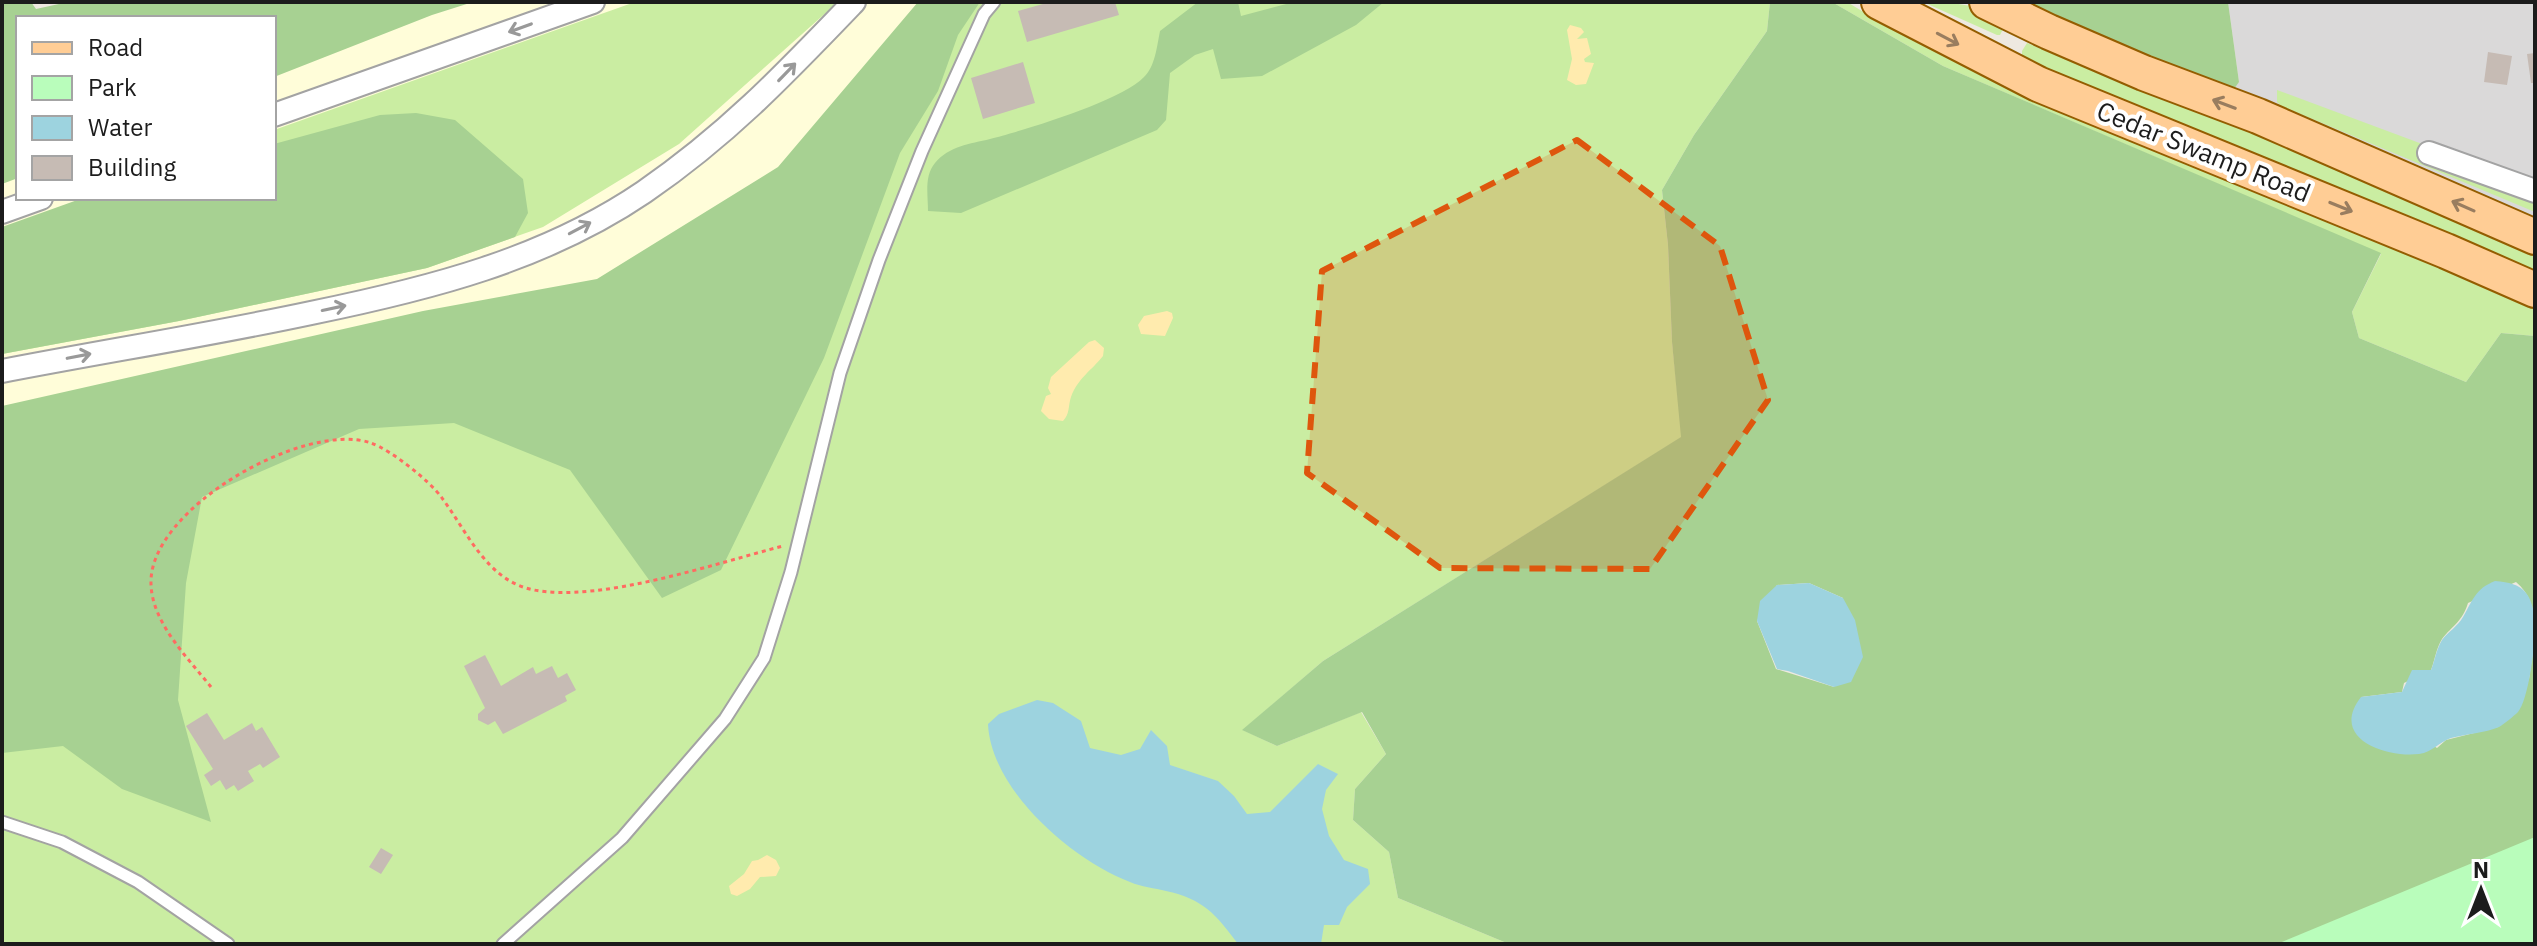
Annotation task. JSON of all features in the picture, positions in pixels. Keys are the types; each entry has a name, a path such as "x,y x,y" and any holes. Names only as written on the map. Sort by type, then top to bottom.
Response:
{"main road":[{"name":"Cedar Swamp Road","path":"1879,2 2038,84 2535,290"},
{"name":"Cedar Swamp Road","path":"1987,2 2089,50 2258,116 2535,237"}],"street":[{"path":"276,114 593,2"},
{"path":"2,371 251,326 407,293 524,256 641,193 711,143 761,99 854,2"},
{"path":"2429,153 2535,191"},
{"path":"2,212 35,200"}],"lane":[{"path":"503,944 622,838 725,719 764,658 799,542 840,373 879,260 922,151 984,14 994,2"},
{"path":"2,822 62,842 138,882 228,944"}],"path":[{"path":"211,687 167,630 151,583 154,560 171,532 194,506 245,470 302,445 335,439 371,443 403,463 440,496 468,539 498,575 533,590 571,592 655,580 799,542"}],"highlighted area":[{"path":"1577,140 1720,246 1768,400 1650,569 1440,568 1307,473 1322,271"}],"shaded area":[{"path":"161,2 968,2 666,329 2,452 2,57 16,52 16,200 276,200 276,16"},
{"path":"2228,2 2535,2 2535,235 2217,94 2239,82"}],"green space":[{"path":"2,2 31,2 36,9 68,2 473,2 276,76 276,16 16,16 16,179 2,184"},
{"path":"635,2 838,2 679,144 543,227 427,268 179,321 2,354 2,227 276,200 276,129"},
{"path":"918,2 980,2 958,35 938,91 900,153 824,358 721,570 662,598 570,470 454,423 359,429 202,497 186,583 178,700 211,822 122,789 63,746 2,753 2,406 423,311 597,279 778,167"},
{"path":"968,2 1770,2 1767,31 1694,135 1662,190 1682,437 1323,661 1243,730 1277,746 1361,712 1386,754 1355,789 1353,820 1389,852 1398,898 1509,944 2,944 2,452 189,471 666,329"},
{"path":"1198,2 1238,2 1241,16 1294,2 1384,2 1356,25 1262,76 1221,79 1213,49 1195,55 1170,73 1166,120 1157,130 961,213 928,211 929,174 941,157 960,146 1072,114 1132,86 1151,68 1160,31"},
{"path":"1770,2 1832,2 1943,66 2381,253 2352,312 2359,338 2466,382 2501,333 2535,336 2535,624 2530,601 2516,582 2468,603 2460,619 2442,639 2431,670 2404,683 2402,692 2361,697 2437,748 2446,740 2498,727 2529,679 2535,637 2535,944 1509,944 1398,898 1389,852 1353,820 1355,789 1386,754 1362,712 1277,746 1242,730 1323,661 1681,437 1662,190 1694,135 1767,31","holes":["1809,583 1843,598 1834,687 1776,669 1757,621 1777,585"]},
{"path":"1832,2 1847,2 1895,31 2019,88 2373,240 2448,263 2535,303 2535,336 2501,333 2466,382 2359,338 2352,312 2381,254 1943,66"},
{"path":"1923,2 1979,9 1990,13 2004,27 1997,35"},
{"path":"2009,2 2228,2 2239,82 2231,93"},
{"path":"2027,43 2178,105 2244,124 2535,247 2535,274 2027,60 2022,57 2022,51"},
{"path":"2277,90 2433,148 2535,200 2535,212 2281,106 2277,102"},
{"path":"416,113 455,120 523,179 528,213 515,237 427,268 179,321 2,354 2,227 77,200 276,200 276,143 380,115"},
{"path":"2535,837 2535,944 2277,944"}],"sand":[{"path":"1570,25 1584,32 1577,39 1587,38 1591,54 1584,59 1585,62 1594,63 1586,84 1576,85 1567,80 1572,59 1567,30"},
{"path":"1167,311 1172,313 1173,318 1165,336 1141,334 1138,325 1144,316"},
{"path":"1095,340 1104,348 1103,356 1077,385 1063,421 1049,419 1041,411 1046,396 1051,394 1048,388 1051,377"},
{"path":"767,855 776,860 780,868 776,876 760,877 750,889 737,896 731,894 729,886 744,874 752,861"}],"water":[{"path":"2495,581 2520,587 2529,597 2534,612 2531,669 2518,712 2499,727 2451,738 2419,754 2391,753 2365,742 2356,734 2352,724 2353,711 2361,697 2402,692 2412,670 2431,670 2442,640 2461,620 2479,591"},
{"path":"1809,583 1843,598 1855,620 1863,657 1851,682 1834,687 1777,669 1757,621 1760,601 1777,585"},
{"path":"1037,700 1053,703 1081,721 1090,748 1121,755 1140,749 1151,730 1167,746 1170,765 1218,781 1247,814 1270,812 1318,764 1338,774 1326,790 1322,809 1329,836 1344,860 1368,869 1370,884 1347,907 1339,925 1324,925 1321,944 1238,944 1208,909 1190,898 1134,884 1107,872 1060,840 1038,820 1003,773 993,749 988,724 999,714"}],"building":[{"path":"1050,2 1115,2 1119,15 1027,42 1018,11"},
{"path":"2488,52 2512,56 2507,85 2484,82"},
{"path":"2535,53 2535,83 2531,83 2527,54"},
{"path":"1023,62 1035,103 983,119 971,78"},
{"path":"485,655 501,686 533,667 536,674 552,666 558,678 567,673 576,690 565,696 567,701 503,734 495,721 488,725 478,720 478,714 485,708 464,666"},
{"path":"207,713 224,740 252,723 256,731 262,727 280,757 263,768 260,764 248,771 254,781 238,791 234,785 226,790 220,780 211,786 204,775 213,769 186,726"},
{"path":"381,848 393,855 381,874 369,867"}]}
